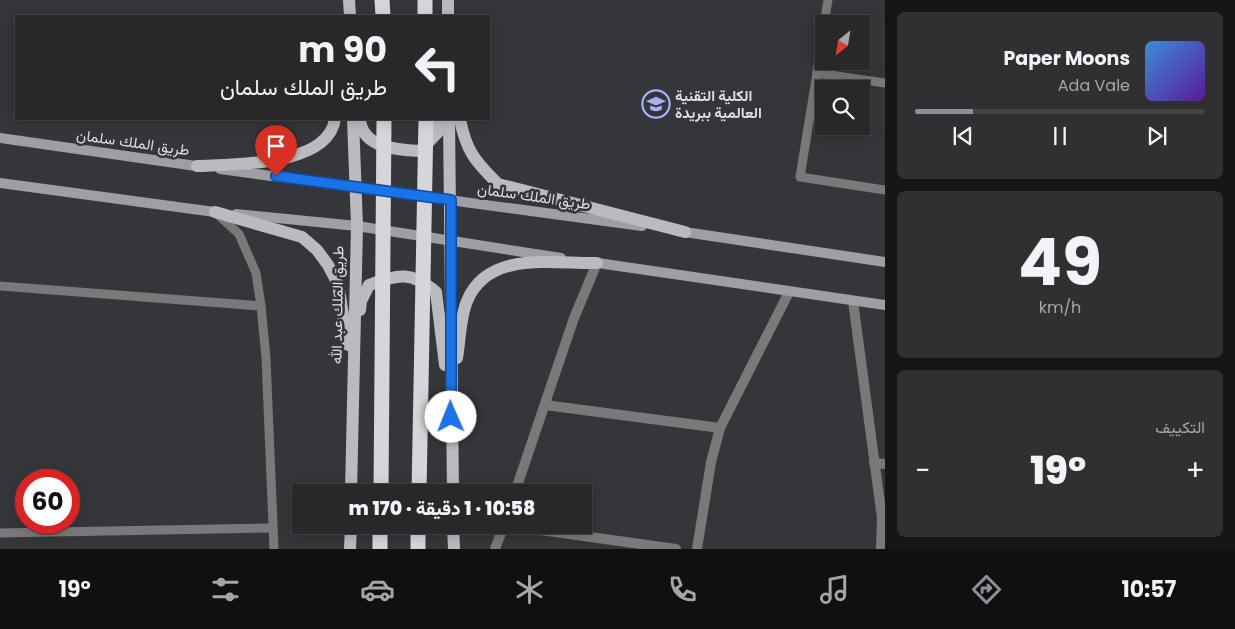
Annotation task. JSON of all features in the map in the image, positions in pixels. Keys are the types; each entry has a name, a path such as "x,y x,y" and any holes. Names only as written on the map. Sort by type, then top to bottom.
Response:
{"highway":[{"path":"382,0 383,15"},
{"path":"425,0 425,15"},
{"path":"381,484 384,336 384,120"},
{"path":"419,484 426,120"},
{"path":"380,534 380,549"},
{"path":"418,534 418,549"}],"main road":[{"path":"350,0 350,15"},
{"path":"448,0 448,15"},
{"path":"197,166 281,161 303,153 321,142 334,125 335,120"},
{"name":"طريق الملك عبد الله","path":"351,484 356,226 353,120"},
{"path":"360,120 360,126 368,136 390,149 420,151 438,132 440,120"},
{"path":"450,120 452,484"},
{"path":"460,120 464,142 477,163 498,184 685,232"},
{"name":"طريق الملك سلمان","path":"0,138 685,232 885,262"},
{"path":"0,182 215,212 356,226 885,305"},
{"path":"215,212 302,237 317,250 338,284 353,380"},
{"path":"451,398 466,302 478,283 496,269 512,264 597,263"},
{"path":"353,380 361,301 369,285 398,274 424,282 436,292 451,398"},
{"path":"350,549 351,534"},
{"path":"453,534 454,549"}],"street":[{"path":"518,484 574,318 597,263"},
{"path":"697,549 710,462 720,428 789,292"},
{"path":"853,301 880,464 881,549"},
{"path":"544,405 720,428"},
{"path":"495,549 501,534"},
{"path":"568,534 676,549"}],"lane":[{"path":"826,15 828,0"},
{"path":"817,70 800,177 885,190"},
{"path":"817,73 885,83"},
{"path":"215,212 239,234 256,273 262,306 274,549"},
{"path":"0,286 262,306"},
{"path":"0,533 273,528"}],"place":[{"name":"الكلية التقنية العالمية ببريدة","path":"656,104"}],"route":[{"path":"276,176 451,200 451,417"}]}
